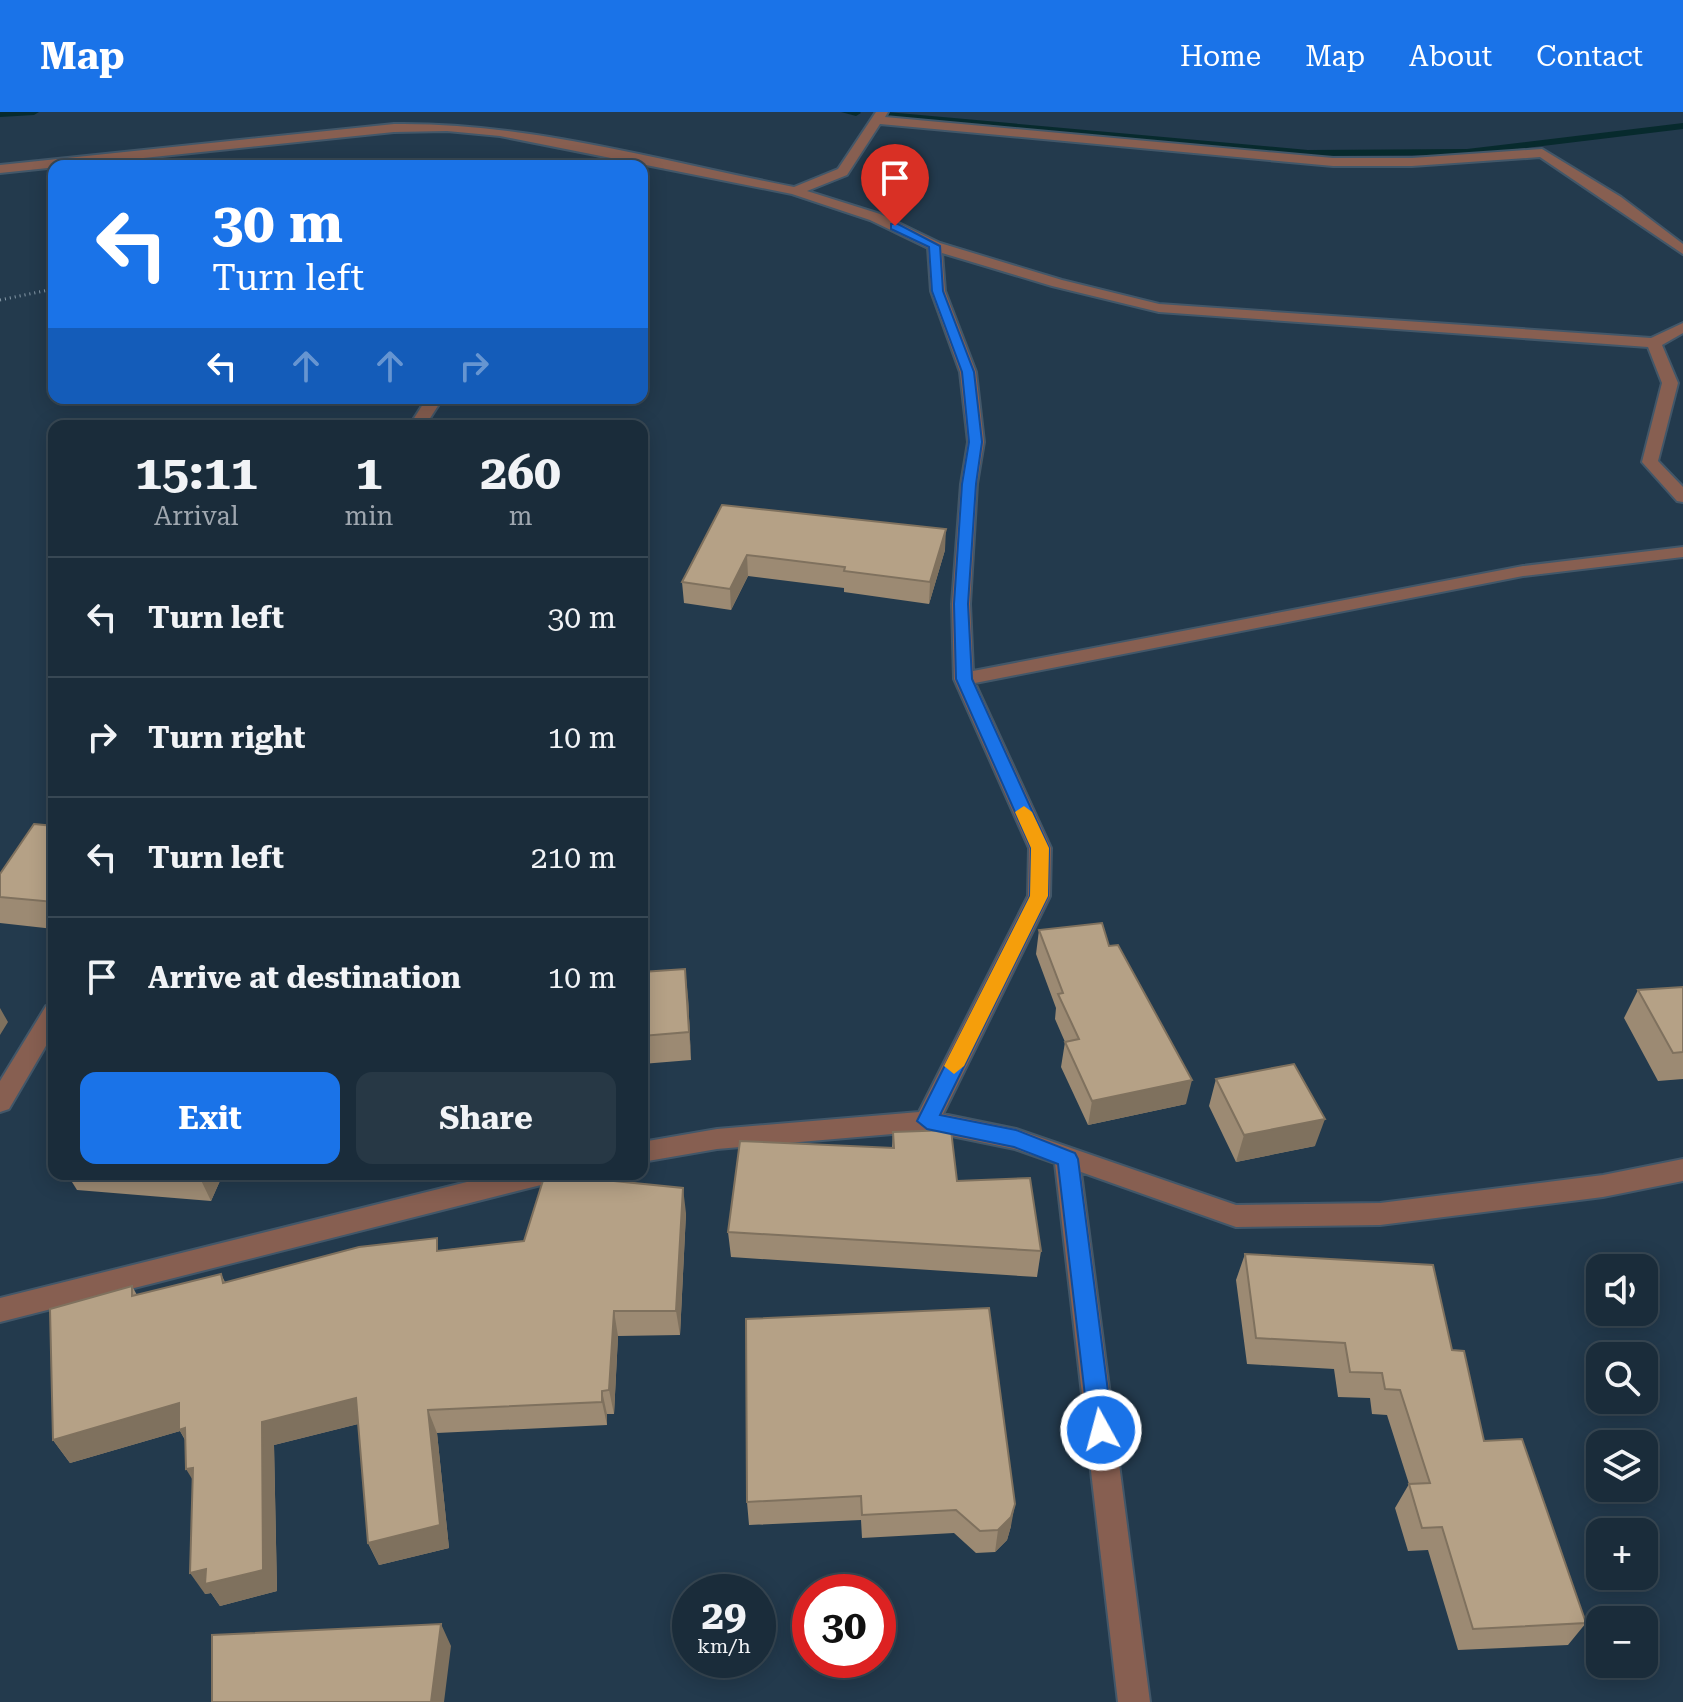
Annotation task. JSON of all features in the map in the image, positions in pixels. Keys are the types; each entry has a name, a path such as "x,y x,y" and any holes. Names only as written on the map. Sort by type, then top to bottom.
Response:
{"street":[{"path":"795,191 843,172 880,116 1333,162 1412,162 1542,153 1603,191 1683,250"},
{"path":"86,160 394,128 447,127 500,132 640,160"},
{"path":"648,162 795,191 875,217 935,246 1057,283 1159,308 1654,343 1683,327"},
{"path":"0,169 48,164"},
{"path":"927,1121 1039,896 1040,848 964,679 961,604 969,484 976,442 968,372 938,291 935,246"},
{"path":"1654,343 1670,383 1650,462 1683,497"},
{"path":"964,679 1523,571 1683,552"},
{"path":"0,1102 48,1022"},
{"path":"648,1151 717,1139 927,1121 1016,1139 1236,1216 1380,1214 1603,1186 1683,1170"},
{"path":"1067,1159 1134,1702"},
{"path":"0,1310 517,1180"}],"path":[{"path":"0,300 48,290"}],"building":[{"path":"722,505 946,529 930,582 844,571 845,567 747,555 730,589 682,582"},
{"path":"34,824 48,825 48,901 0,897 0,874"},
{"path":"1102,923 1109,946 1118,945 1192,1080 1092,1101 1065,1042 1079,1039 1058,994 1063,993 1039,930"},
{"path":"685,969 689,1032 648,1035 648,972"},
{"path":"1683,987 1683,1052 1673,1053 1638,990"},
{"path":"1294,1064 1325,1119 1244,1135 1216,1079"},
{"path":"951,1130 957,1181 1030,1178 1041,1251 728,1232 740,1141 894,1148 893,1132"},
{"path":"543,1180 604,1180 683,1188 676,1311 614,1311 609,1390 602,1391 602,1402 428,1410 440,1525 368,1543 356,1398 262,1422 263,1570 205,1584 206,1569 190,1573 193,1468 186,1469 185,1428 179,1430 179,1403 53,1440 50,1309 132,1286 132,1296 221,1274 223,1283 359,1247 437,1238 437,1251 524,1241"},
{"path":"1245,1254 1433,1265 1452,1350 1464,1351 1484,1441 1522,1439 1586,1623 1473,1629 1442,1527 1422,1528 1409,1484 1430,1483 1400,1390 1385,1389 1382,1373 1350,1372 1345,1343 1256,1338"},
{"path":"989,1308 1015,1504 1011,1517 998,1530 980,1531 956,1510 862,1515 861,1496 747,1502 746,1319"},
{"path":"441,1624 431,1702 212,1702 212,1635"}],"waterway":[{"path":"0,114 34,112"},
{"path":"846,112 856,113"},
{"path":"890,114 1308,153 1467,152 1683,126"}],"slow traffic":[{"path":"954,1066 1039,896 1040,848 1024,812"}],"route":[{"path":"895,226 935,246 938,291 968,372 976,442 969,484 961,604 964,679 1040,848 1039,896 927,1121 1016,1139 1067,1159 1101,1430"}]}
